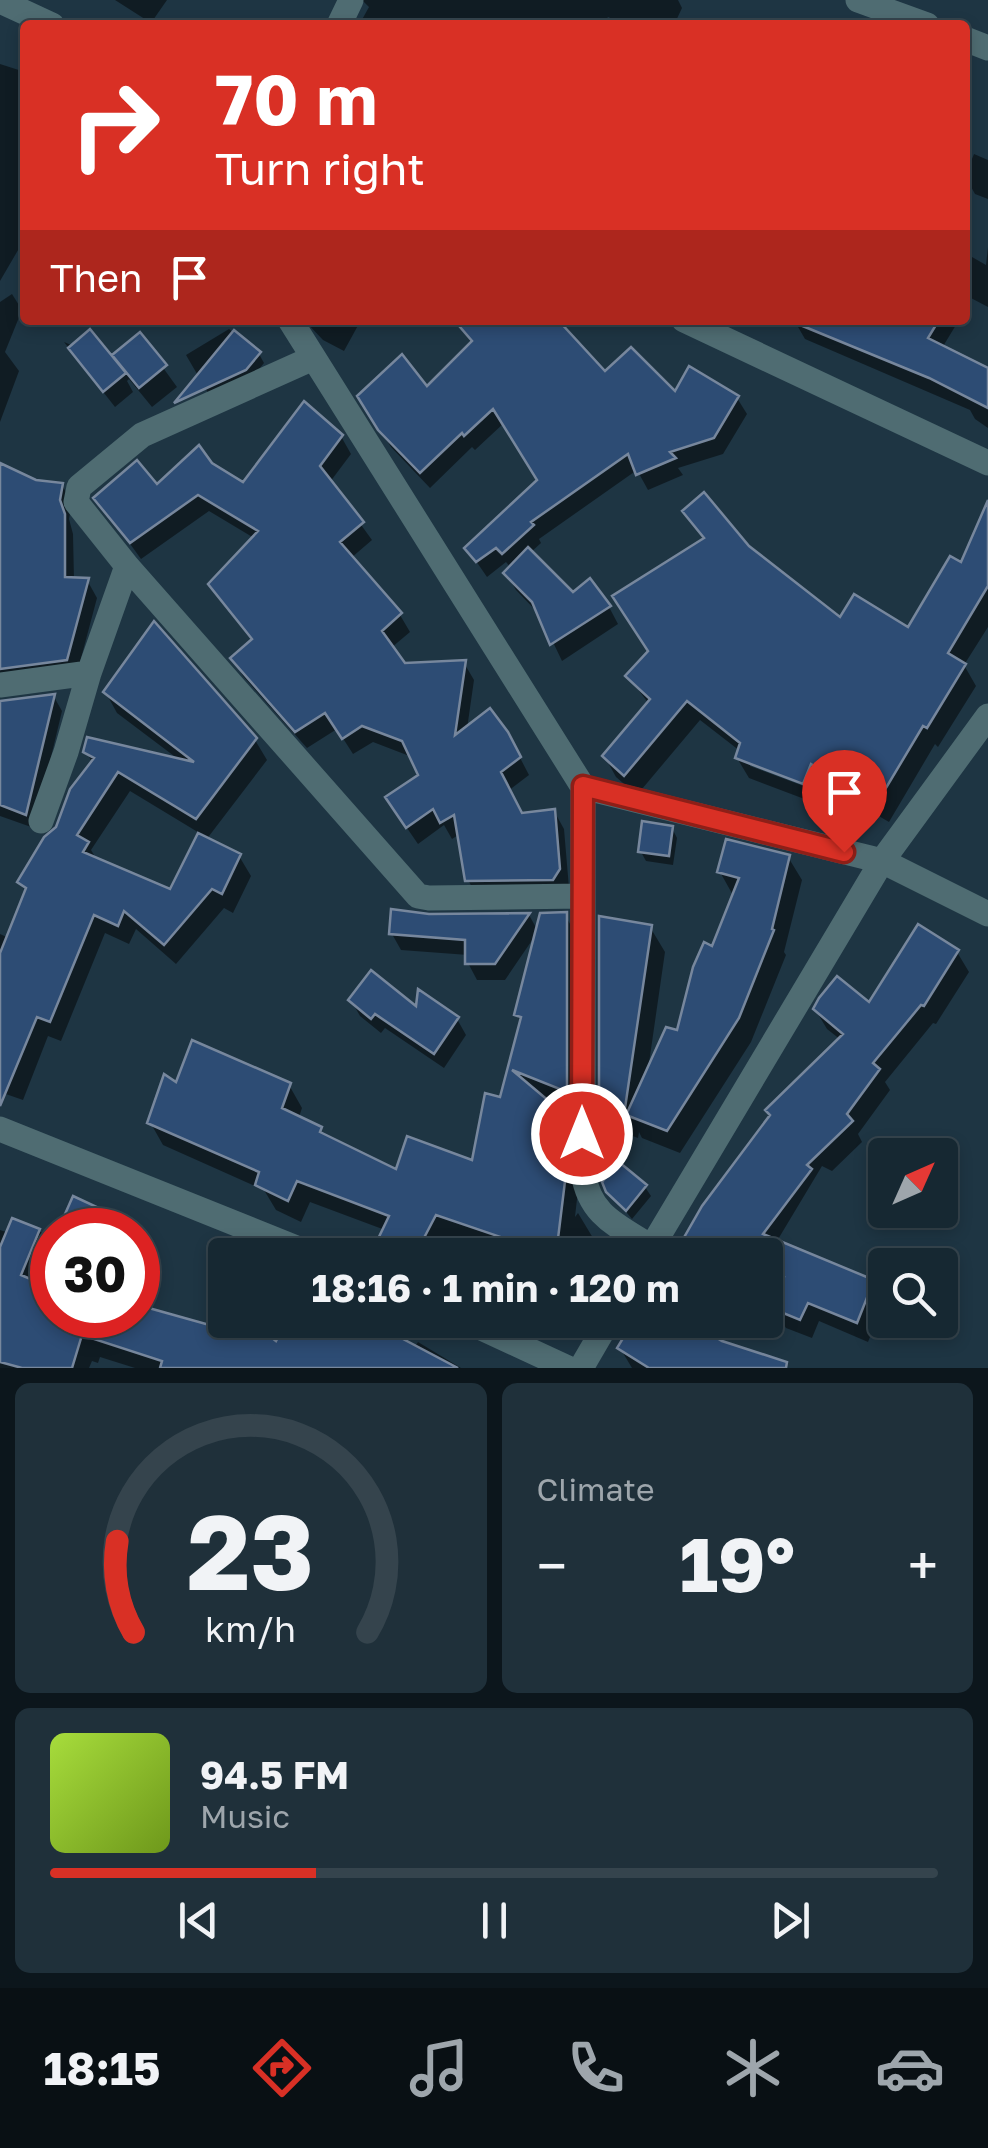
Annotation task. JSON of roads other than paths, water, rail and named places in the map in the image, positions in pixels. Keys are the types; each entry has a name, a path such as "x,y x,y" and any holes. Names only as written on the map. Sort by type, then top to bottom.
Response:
{"street":[{"path":"860,0 913,20"},
{"path":"0,2 41,20"},
{"path":"293,325 583,786 582,1173 586,1195 600,1214 632,1238"},
{"path":"695,325 988,464"},
{"path":"313,358 142,435 79,486 76,502 127,566 418,896 582,896"},
{"path":"41,821 127,566"},
{"path":"0,685 89,673"},
{"path":"657,1238 882,861 988,716"},
{"path":"583,786 882,861 988,914"},
{"path":"0,1130 271,1238"},
{"path":"503,1338 568,1368"},
{"path":"580,1368 598,1338"}]}
